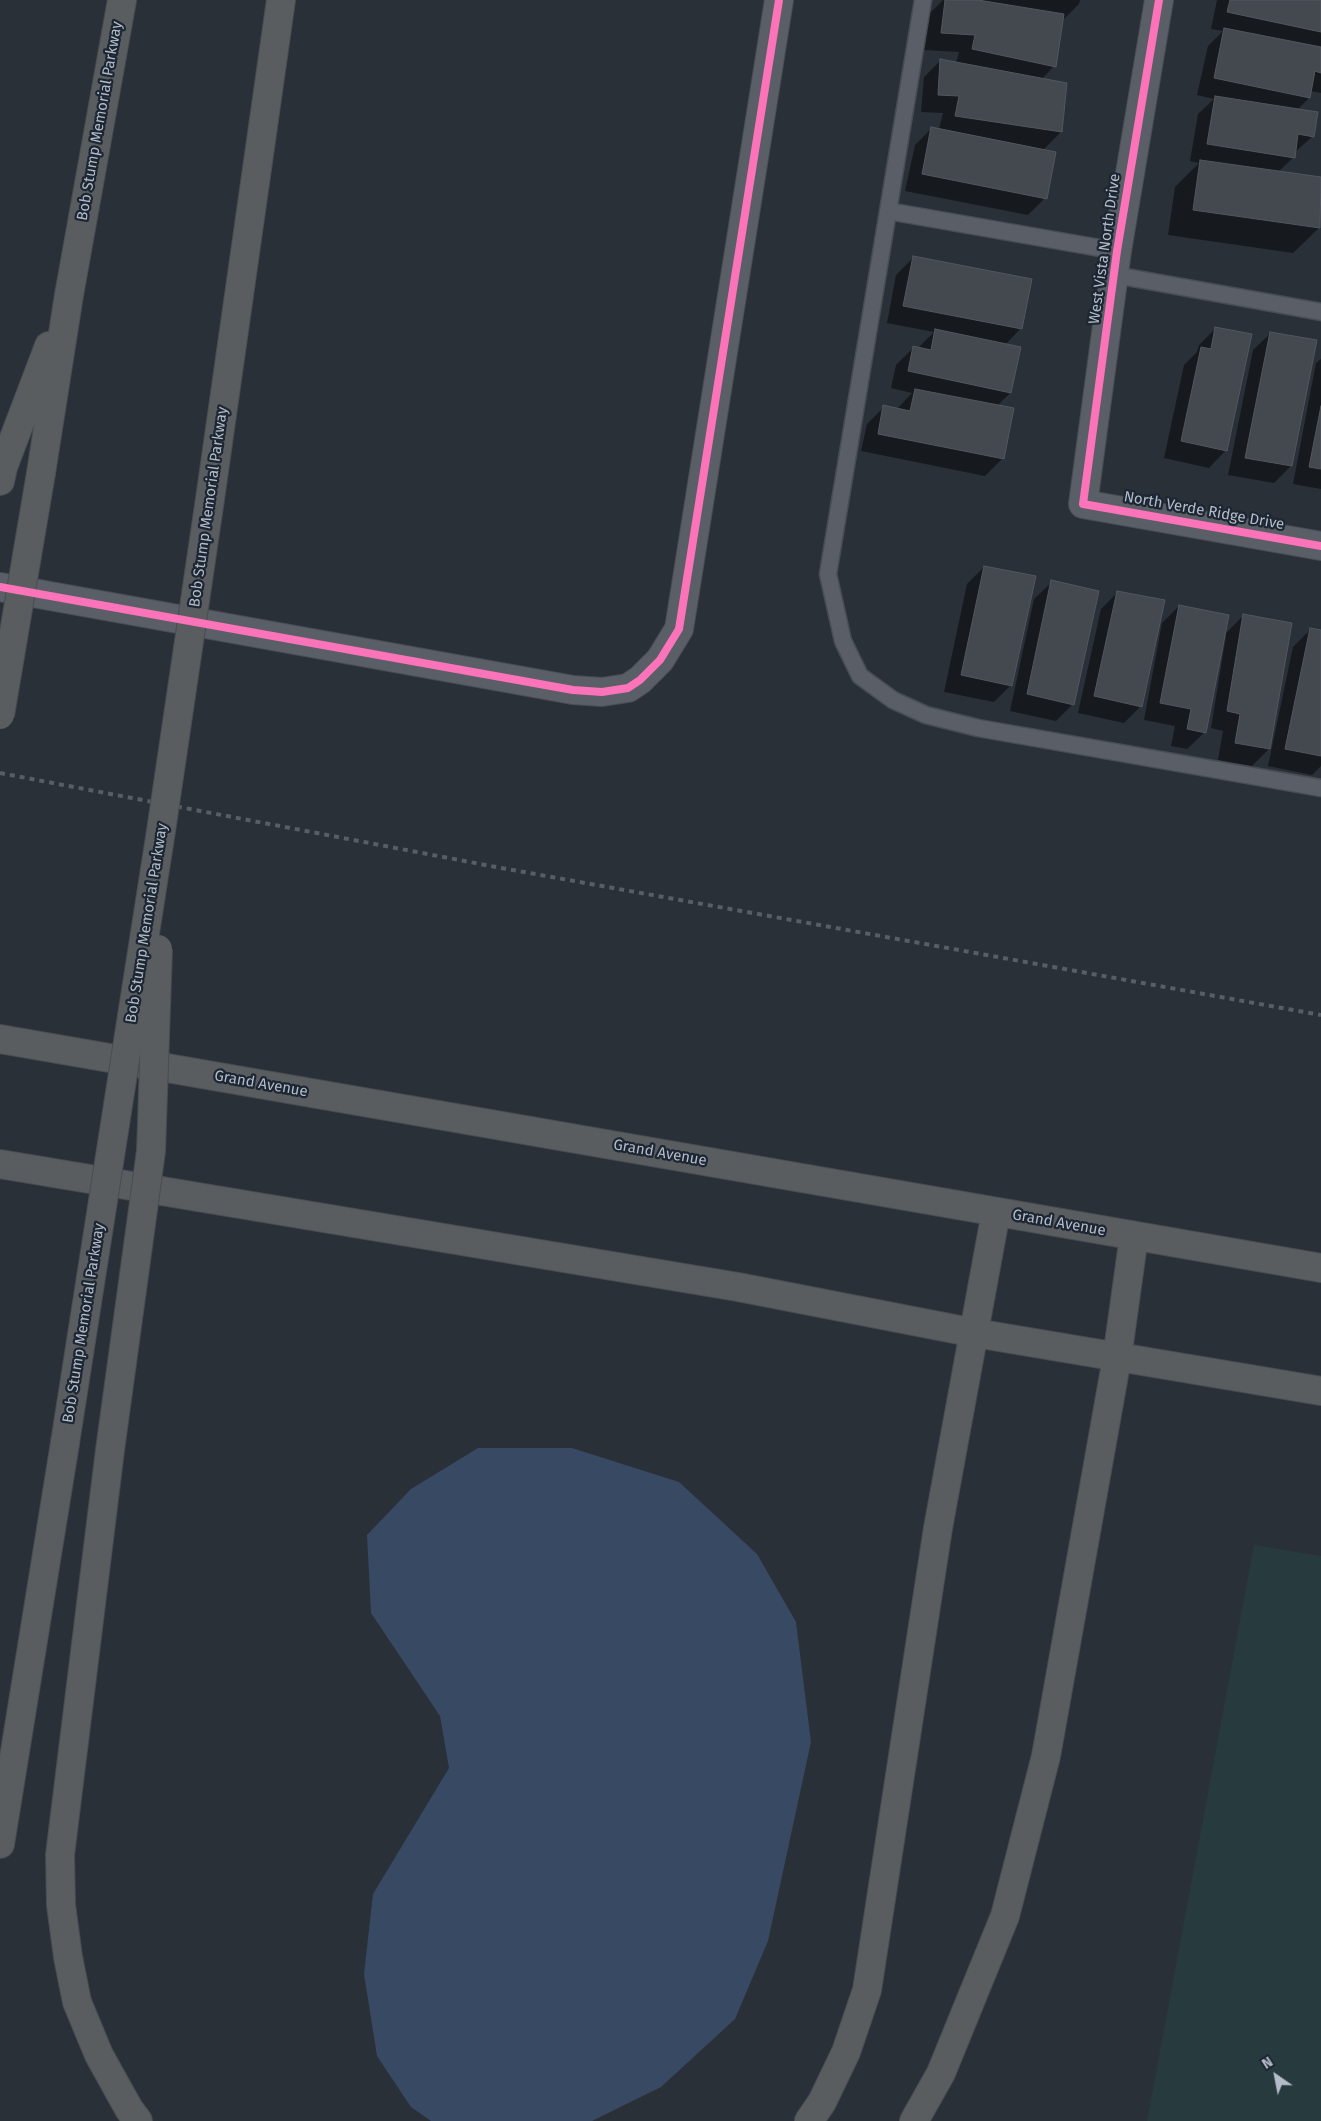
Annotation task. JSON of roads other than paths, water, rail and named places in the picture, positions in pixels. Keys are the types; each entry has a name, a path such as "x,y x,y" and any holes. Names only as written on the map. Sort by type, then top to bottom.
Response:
{"highway":[{"name":"Bob Stump Memorial Parkway","path":"0,715 69,296 122,0"},
{"name":"Bob Stump Memorial Parkway","path":"0,1844 161,832 281,0"},
{"path":"1,474 69,296"},
{"path":"138,2121 129,2109 99,2055 77,2002 68,1958 61,1905 60,1856 110,1450 151,1151 161,832"},
{"name":"Grand Avenue","path":"0,1039 1321,1268"},
{"path":"0,1164 738,1288 975,1333 1321,1391"},
{"path":"809,2121 822,2102 846,2052 867,1990 938,1528 996,1212"},
{"path":"914,2121 941,2073 1005,1916 1046,1756 1117,1358 1134,1236"}],"street":[{"path":"0,587 573,690 628,688 640,680 660,660 679,629 779,0"},
{"name":"West Vista North Drive","path":"1083,504 1116,263 1159,0"},
{"name":"North Verde Ridge Drive","path":"1083,504 1321,546"}],"lane":[{"path":"923,0 828,574 843,641 860,676 892,700 926,715 978,728 1321,788"},
{"path":"888,211 1321,312"}],"water":[{"path":"478,1448 572,1448 679,1482 757,1554 796,1622 811,1742 768,1941 735,2019 661,2087 592,2121 431,2121 411,2107 377,2056 364,1974 373,1894 449,1768 440,1716 371,1613 367,1535 411,1489"}],"railway":[{"path":"0,773 496,867 1321,1015"}]}
